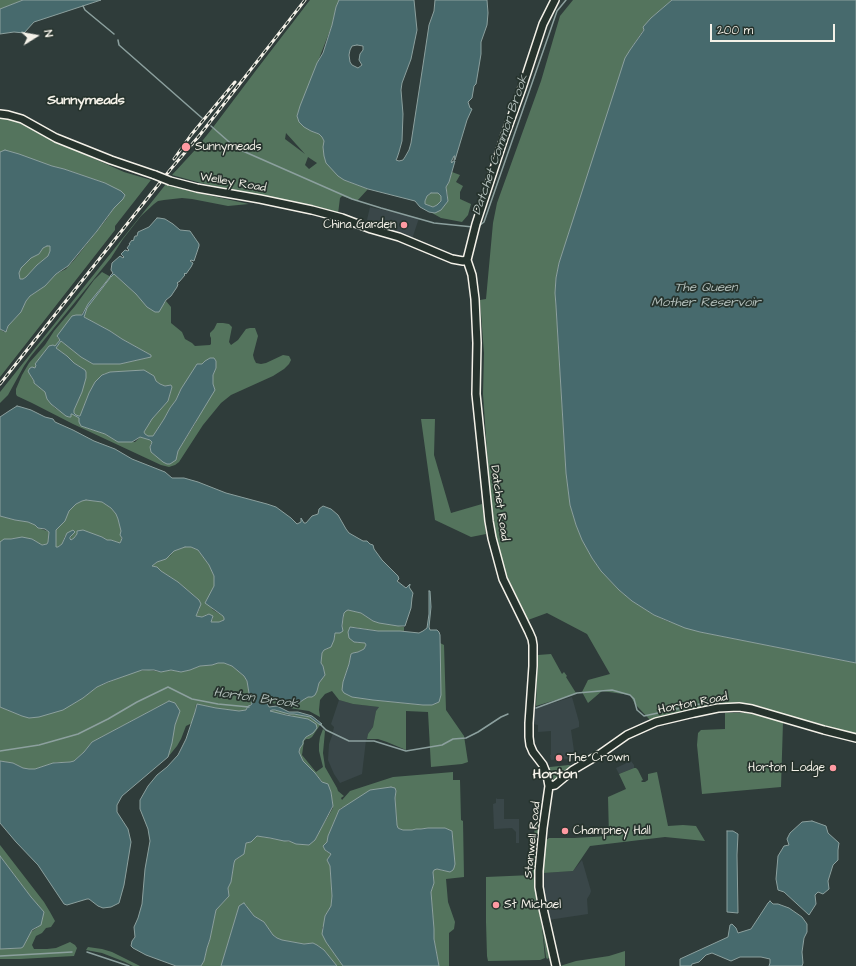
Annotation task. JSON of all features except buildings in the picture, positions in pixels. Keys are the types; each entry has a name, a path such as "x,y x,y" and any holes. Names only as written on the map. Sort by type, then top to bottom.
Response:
{"street":[{"path":"467,260 475,226 504,138 544,24 555,0"},
{"name":"Welley Road","path":"0,114 22,119 56,138 170,181 197,188 312,210 342,218 370,229 399,237 452,259 462,261 467,260"},
{"name":"Datchet Road","path":"467,260 472,274 475,299 477,343 476,394 489,521 503,579 532,639 533,651 529,737 533,752 543,765 549,786"},
{"name":"Horton Road","path":"549,786 555,785 573,770 627,736 656,722 718,708 739,707 752,709 856,738"},
{"name":"Stanwell Road","path":"549,786 542,833 539,887 556,966"}],"shaded area":[{"path":"370,207 419,218 412,239 367,220"},
{"path":"572,697 579,722 579,727 571,730 575,758 551,760 551,731 538,732 538,725 533,724 534,709"},
{"path":"339,700 353,704 379,707 376,711 373,727 366,740 362,774 340,783 328,760 329,744 334,727 331,724"},
{"path":"631,761 634,768 619,774 616,768"},
{"path":"496,798 504,799 504,819 519,819 519,843 516,843 516,832 512,828 494,829 493,804 496,803"},
{"path":"582,860 591,891 587,899 588,914 548,920 542,887 543,873 573,871"}],"green space":[{"path":"0,0 23,0 0,9"},
{"path":"310,0 339,0 332,25 297,116 311,131 322,137 324,141 323,147 344,180 368,189 357,201 342,196 340,198 338,214 172,175 195,150","holes":["286,133 305,154 285,139","308,157 317,163 309,169 305,165"]},
{"path":"573,0 672,0 651,18 630,50 559,263 556,278 555,293 566,473 570,505 576,525 582,540 601,571 632,601 654,615 700,632 856,663 856,735 810,724 759,706 723,704 650,720 635,704 630,695 602,691 588,703 582,692 588,680 610,674 587,634 547,613 528,620 504,570 493,527 483,394 484,353 480,300 486,299 493,223 497,203 541,81 560,16"},
{"path":"0,114 8,115 46,132 70,148 124,172 151,180 115,226 115,230 0,377 0,329 4,332 7,331 8,326 21,312 30,296 45,286 56,274 66,269 114,208 123,199 105,183 8,151 0,153"},
{"path":"452,172 460,175 456,182 463,186 460,192 460,199 471,204 468,215 462,222 441,218 432,213 435,213 448,197 446,187"},
{"path":"166,184 198,193 249,204 228,206 182,198 158,201 154,204 141,216 123,239 111,258 31,356 8,395 0,403 0,392"},
{"path":"431,193 438,193 441,196 441,201 433,207 425,204 427,196"},
{"path":"47,246 50,246 48,256 26,277 20,279 19,273 21,268"},
{"path":"102,272 111,277 114,274 147,306 160,309 166,301 171,307 171,323 182,332 185,339 195,346 210,345 210,333 217,323 223,323 229,324 232,327 229,342 231,345 238,340 246,329 255,328 258,336 253,355 256,363 266,363 283,355 289,356 291,360 284,369 273,376 231,395 221,403 203,425 179,462 169,467 161,465 73,424 17,396 16,394 16,389 29,363 45,345 54,331","holes":["110,278 87,308 84,317 149,354 151,357 120,364 93,364 81,357 61,341 56,348 85,370 82,392 74,410 76,415 80,416 89,393 95,382 102,375 106,373 154,376 156,381 160,384 165,386 171,385 172,387 168,401 152,419 144,432 148,436 153,436 176,400 181,389 202,364 204,363 216,368 213,375 213,384 195,424 178,451 177,456 167,464 151,452 150,445 152,442 150,440 140,437 135,442 118,442 105,434 81,426 79,418 71,413 69,417 55,408 47,399 45,392 31,377 30,368 35,368 36,364 49,346 55,347 60,340 57,337 76,315 81,315 88,304"]},
{"path":"421,419 435,419 434,455 451,513 482,504 486,534 471,537 435,520"},
{"path":"86,500 102,502 111,508 116,514 121,531 120,543 111,540 107,541 98,536 78,533 72,540 70,539 72,535 65,536 62,544 56,547 56,530 61,525 69,511 76,504"},
{"path":"0,516 28,522 49,532 47,544 42,545 32,539 15,538 0,542"},
{"path":"185,547 191,547 198,550 209,565 214,576 214,586 206,601 213,610 223,616 224,620 219,622 211,622 213,618 208,614 202,617 196,616 200,608 199,600 178,582 157,567 152,566 170,556 174,551"},
{"path":"348,610 361,613 373,621 404,627 404,631 378,631 353,627 357,643 365,643 366,645 364,649 351,654 343,682 373,700 432,705 441,695 440,643 444,645 446,710 464,736 468,762 431,767 428,712 406,711 406,750 378,739 367,739 368,734 373,727 376,711 379,707 353,704 339,700 332,691 325,694 320,700 320,717 309,711 289,708 267,702 267,699 270,698 296,705 308,697 312,697 317,691 319,683 325,675 321,663 322,653 324,650 329,648 334,640 335,633 342,628 344,613"},
{"path":"551,654 562,674 564,672 567,676 566,677 576,693 536,706 538,655"},
{"path":"215,663 224,663 232,666 244,676 247,681 249,693 247,696 251,701 251,704 246,710 239,711 196,704 192,723 186,726 177,746 168,757 179,713 169,701 92,742 74,761 57,762 35,769 29,769 13,763 0,761 0,707 22,716 33,718 71,705 97,687 136,671 149,670 161,672 171,670 181,672"},
{"path":"272,710 310,717 320,725 312,737 304,741 302,755 316,772 323,767 319,744 323,729 325,731 323,753 325,767 338,791 344,796 341,798 342,800 350,791 393,777 453,772 453,780 460,780 461,820 463,821 464,877 446,879 448,902 455,922 454,929 449,933 449,966 439,966 434,939 431,892 434,883 434,870 437,869 445,871 453,846 452,831 445,828 403,830 398,828 395,798 396,791 394,787 341,808 328,836 327,842 323,846 326,851 331,854 327,860 330,866 332,896 331,906 325,916 324,925 322,928 326,942 343,966 337,966 324,950 313,943 304,944 277,938 273,935 264,922 254,916 246,905 239,906 221,966 201,966 204,961 210,939 216,910 229,896 228,888 231,882 234,863 235,860 244,852 246,843 251,842 257,836 308,845 315,840 333,808 331,792 303,761 299,752 303,741 306,737 313,733 316,728 291,715 270,712"},
{"path":"725,713 745,713 763,716 783,722 781,787 702,794 697,745 698,733 701,730 725,729"},
{"path":"571,766 570,768 556,780 551,778 549,770 550,767"},
{"path":"634,768 638,770 643,780 641,781 642,782 648,780 648,774 657,772 668,826 696,826 705,841 665,837 590,846 573,871 543,873 546,840 549,838 609,836 608,797 626,789 619,774"},
{"path":"535,818 540,818 539,836 534,842"},
{"path":"0,845 44,902 55,921 51,927 46,928 42,933 36,936 32,945 34,949 56,948 70,942 77,948 74,956 0,959 0,949 23,947 31,932 38,927 44,913 0,856"},
{"path":"533,851 537,859 535,889 542,927 545,958 540,960 488,961 486,877 532,875"},
{"path":"540,907 551,957 547,959 546,957"},
{"path":"88,947 112,952 140,966 133,966 102,953 86,950"},
{"path":"625,951 625,966 560,966 576,961 609,956"}],"water":[{"path":"23,0 101,0 34,22 24,33 14,32 0,34 0,9"},
{"path":"339,0 414,0 417,30 411,59 401,90 403,114 402,141 396,160 399,161 403,160 405,157 411,143 429,25 434,11 435,0 487,0 487,25 481,42 481,54 476,84 474,86 472,98 468,102 470,108 472,109 467,120 455,160 454,156 451,162 452,163 455,161 446,187 448,201 441,210 435,213 429,212 420,207 415,201 368,189 344,180 338,176 326,163 323,147 324,141 322,137 304,127 299,122 297,116 300,106 317,63 323,53","holes":["352,46 363,46 359,60 362,65 358,68 352,65 349,55","431,193 438,193 441,196 441,201 433,207 425,204 427,196"]},
{"name":"The Queen Mother Reservoir","path":"672,0 856,0 856,663 700,632 685,628 654,615 632,601 601,571 582,540 570,505 566,473 555,293 559,263 625,58 644,30 643,27"},
{"path":"5,150 19,154 105,183 121,191 125,195 68,266 56,274 45,286 30,296 21,312 8,326 6,332 0,329 0,152","holes":["50,246 48,256 26,277 20,279 19,273 21,268 31,258 39,254 43,248"]},
{"path":"157,218 165,219 180,230 190,231 199,246 194,261 190,261 193,263 191,267 177,283 177,287 171,296 166,300 159,312 155,312 147,307 136,294 114,274 111,277 110,276 113,273 111,270 112,263 120,256 123,258 124,257 121,254 125,250 129,250 127,248 129,244 132,240 133,241 135,236 137,236 138,232 149,227"},
{"path":"110,277 87,308 84,317 151,355 151,357 120,364 93,364 81,357 61,341 56,348 86,372 82,392 74,413 80,416 89,393 95,382 102,375 110,372 144,370 154,376 156,381 160,384 165,386 171,385 172,387 168,401 152,419 144,432 148,436 153,436 197,364 202,364 210,358 214,358 216,361 216,368 213,375 215,390 178,451 176,460 170,464 163,462 151,452 150,447 152,442 150,440 140,437 132,442 118,442 105,434 81,426 79,418 72,414 71,417 66,416 51,404 47,399 45,392 34,383 28,371 32,367 35,368 35,364 49,346 55,346 60,340 57,336 72,316 82,315 88,304"},
{"path":"17,406 53,419 55,422 94,441 115,449 132,459 165,472 172,478 184,478 226,493 276,507 297,524 301,522 301,518 304,523 306,523 312,516 318,514 319,509 323,506 331,509 338,515 349,533 373,545 374,549 382,560 398,576 399,579 397,581 406,588 410,584 409,587 413,593 411,608 405,626 379,623 361,613 348,610 344,613 342,626 343,631 340,633 335,633 331,647 324,650 322,653 321,663 325,675 319,683 315,695 308,697 296,705 270,698 267,699 269,707 277,706 289,712 298,712 312,716 322,724 320,725 310,717 275,710 270,711 308,719 316,724 317,728 303,741 299,752 303,761 322,782 328,784 333,806 315,840 309,845 296,844 289,841 257,836 251,842 246,843 244,854 235,860 234,863 231,882 228,888 229,896 216,910 210,939 204,961 201,966 176,966 146,955 131,946 135,937 134,927 142,904 145,869 150,841 148,829 140,809 140,800 148,786 157,775 178,755 186,739 197,704 239,711 246,710 252,703 247,696 249,693 247,681 244,676 232,666 224,663 200,666 181,672 171,670 161,672 154,670 142,670 97,687 83,698 63,710 39,717 29,718 0,707 0,542 4,539 22,537 32,539 42,545 47,544 49,532 28,522 0,516 0,417","holes":["86,500 102,502 111,508 116,514 121,531 120,535 122,538 120,543 107,540 83,530 77,531 77,534 71,540 70,537 75,532 73,530 67,533 62,544 56,547 56,530 65,521 69,511 76,504","185,547 191,547 198,550 209,565 214,576 214,586 205,603 223,616 224,620 219,622 211,622 213,616 209,614 202,617 196,616 201,604 199,600 178,582 157,567 152,566 157,562 166,559 174,551"]},
{"path":"429,591 431,607 429,627 430,630 437,630 440,635 441,695 439,702 432,705 423,705 352,697 344,693 342,690 343,682 351,654 364,649 366,645 365,643 354,642 349,638 348,632 350,627 378,631 419,633 427,628 429,614"},
{"path":"169,701 175,703 180,711 175,725 168,757 122,796 117,805 117,812 128,829 131,842 124,885 119,903 111,907 103,908 89,899 67,905 64,904 38,865 0,823 0,761 13,763 23,768 35,769 53,763 74,761 92,742"},
{"path":"391,787 395,788 396,791 395,798 398,828 403,830 412,830 445,828 452,831 455,864 454,868 450,872 437,869 434,870 434,883 431,892 434,939 439,966 343,966 322,934 325,916 331,906 332,896 330,866 327,860 331,854 325,850 323,846 327,842 339,810 370,790"},
{"path":"812,821 826,826 828,833 839,843 838,860 833,865 828,881 829,889 823,894 818,892 815,895 816,904 809,915 784,892 778,890 776,879 778,856 784,846 789,845 787,839 790,833 802,822"},
{"path":"727,831 733,831 738,834 738,913 727,912"},
{"path":"0,856 44,912 41,925 32,930 21,948 0,949"},
{"path":"770,901 773,904 778,904 789,908 802,917 807,924 807,932 804,938 802,952 802,966 769,966 770,959 761,957 740,957 731,961 712,953 706,955 699,962 692,964 691,966 680,966 680,959 728,937 730,925 732,924 736,928 738,933 751,929"},
{"path":"244,903 254,916 264,922 273,935 277,938 304,944 313,943 324,950 337,966 221,966 239,906"}],"waterway":[{"name":"Datchet Common Brook","path":"479,226 484,222 557,11 566,0"},
{"name":"Datchet Common Brook","path":"83,6 85,10 114,34"},
{"name":"Datchet Common Brook","path":"118,40 119,45 202,118"},
{"name":"Datchet Common Brook","path":"211,126 236,148 352,199 434,223 473,227"},
{"name":"Horton Brook","path":"0,751 39,745 78,734 168,687 192,699 218,704 249,707"},
{"name":"Horton Brook","path":"536,708 577,693 612,690 630,695 634,699 637,710 644,716 718,700"},
{"name":"Horton Brook","path":"320,724 326,730 349,741 374,741 406,751 442,745 453,739 466,738 508,714"},
{"path":"0,956 72,952"},
{"path":"87,952 129,966"}],"railway":[{"path":"0,384 170,170 199,136 305,0"},
{"path":"174,159 191,135 235,82"}],"place":[{"name":"Sunnymeads","path":"186,147"},
{"name":"China Garden","path":"404,225"},
{"name":"The Crown","path":"559,758"},
{"name":"Horton Lodge","path":"833,768"},
{"name":"Champney Hall","path":"565,831"},
{"name":"St Michael","path":"496,905"}],"district":[{"name":"Sunnymeads","path":"86,101"},
{"name":"Horton","path":"555,775"}]}
